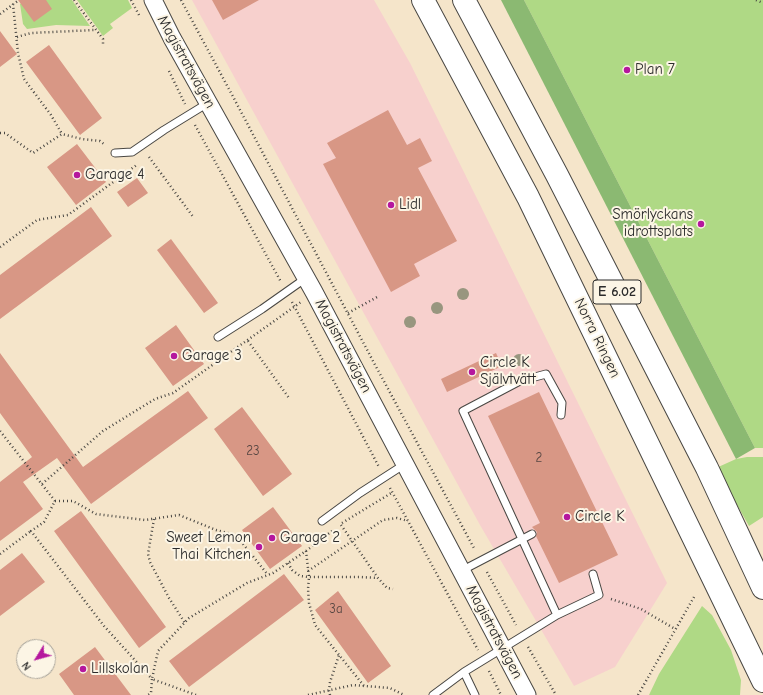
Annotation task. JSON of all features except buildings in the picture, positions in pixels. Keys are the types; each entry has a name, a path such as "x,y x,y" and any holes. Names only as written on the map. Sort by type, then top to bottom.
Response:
{"main road":[{"name":"Norra Ringen","path":"423,0 528,197 763,681"},
{"name":"E 6.02","path":"464,0 557,175 707,468 763,588"}],"street":[{"name":"Magistratsvägen","path":"153,0 172,38 310,285 527,695"}],"lane":[{"path":"115,153 132,152 208,102"},
{"path":"218,337 286,292 310,285"},
{"path":"557,615 463,411 520,381 546,374 562,403 561,414"},
{"path":"322,520 405,464"},
{"path":"462,571 532,534"},
{"path":"433,695 464,672 502,648 557,615 599,594 593,574"},
{"path":"464,672 475,695"}],"path":[{"path":"0,14 19,0"},
{"path":"74,0 103,39 103,46"},
{"path":"131,0 141,18"},
{"path":"181,0 522,636 556,695"},
{"path":"756,0 763,4"},
{"path":"13,4 18,53 24,79 51,115 62,134 82,139 100,141 115,153"},
{"path":"17,37 31,33 95,30"},
{"path":"166,66 190,113"},
{"path":"189,128 195,124 295,307 501,695"},
{"path":"0,133 5,133 32,153 62,134"},
{"path":"0,247 36,220 68,215 130,168 155,153"},
{"path":"149,157 194,218"},
{"path":"42,484 103,431 155,399 173,394 295,307 310,285"},
{"path":"348,313 378,296"},
{"path":"248,341 289,398"},
{"path":"0,431 55,501"},
{"path":"148,695 151,693 152,679 158,651 189,618 247,583 268,575 288,563 341,524 393,492"},
{"path":"55,501 73,501 96,514 145,520 179,515 216,530 236,535 268,575"},
{"path":"0,554 44,522 55,501"},
{"path":"308,571 382,520 398,518 409,521"},
{"path":"154,519 148,554 150,562 169,598 185,623"},
{"path":"341,524 378,578 387,588 393,589"},
{"path":"32,531 104,626 152,679 196,695"},
{"path":"306,551 309,577 309,602 315,625 364,686"},
{"path":"288,563 292,570 300,576 378,578"},
{"path":"599,594 640,609 675,629"},
{"path":"638,695 694,597"},
{"path":"330,695 328,691 330,682 340,655"},
{"path":"308,695 353,685 390,688 404,695"}],"shaded area":[{"path":"192,0 374,0 410,63 667,583 615,667 574,686 480,525"}],"green space":[{"path":"26,0 72,0 90,26 56,25 27,29 23,24 20,4"},
{"path":"77,0 128,0 132,8 110,24 113,28 103,36"},
{"path":"501,0 524,0 755,448 736,459"},
{"name":"Smörlyckans idrottsplats","path":"524,0 763,0 763,448 755,448"},
{"path":"763,457 763,517 749,526 716,468 736,459"},
{"path":"702,606 712,615 731,650 741,680 740,695 649,695 659,674"}],"place":[{"name":"Plan 7","path":"627,70"},
{"name":"Garage 4","path":"77,175"},
{"name":"Lidl","path":"391,205"},
{"name":"Smörlyckans idrottsplats","path":"701,224"},
{"name":"Garage 3","path":"174,356"},
{"name":"Circle K Självtvätt","path":"472,372"},
{"name":"Circle K","path":"567,517"},
{"name":"Garage 2","path":"272,538"},
{"name":"Sweet Lemon Thai Kitchen","path":"259,547"},
{"name":"Lillskolan","path":"83,669"}]}
